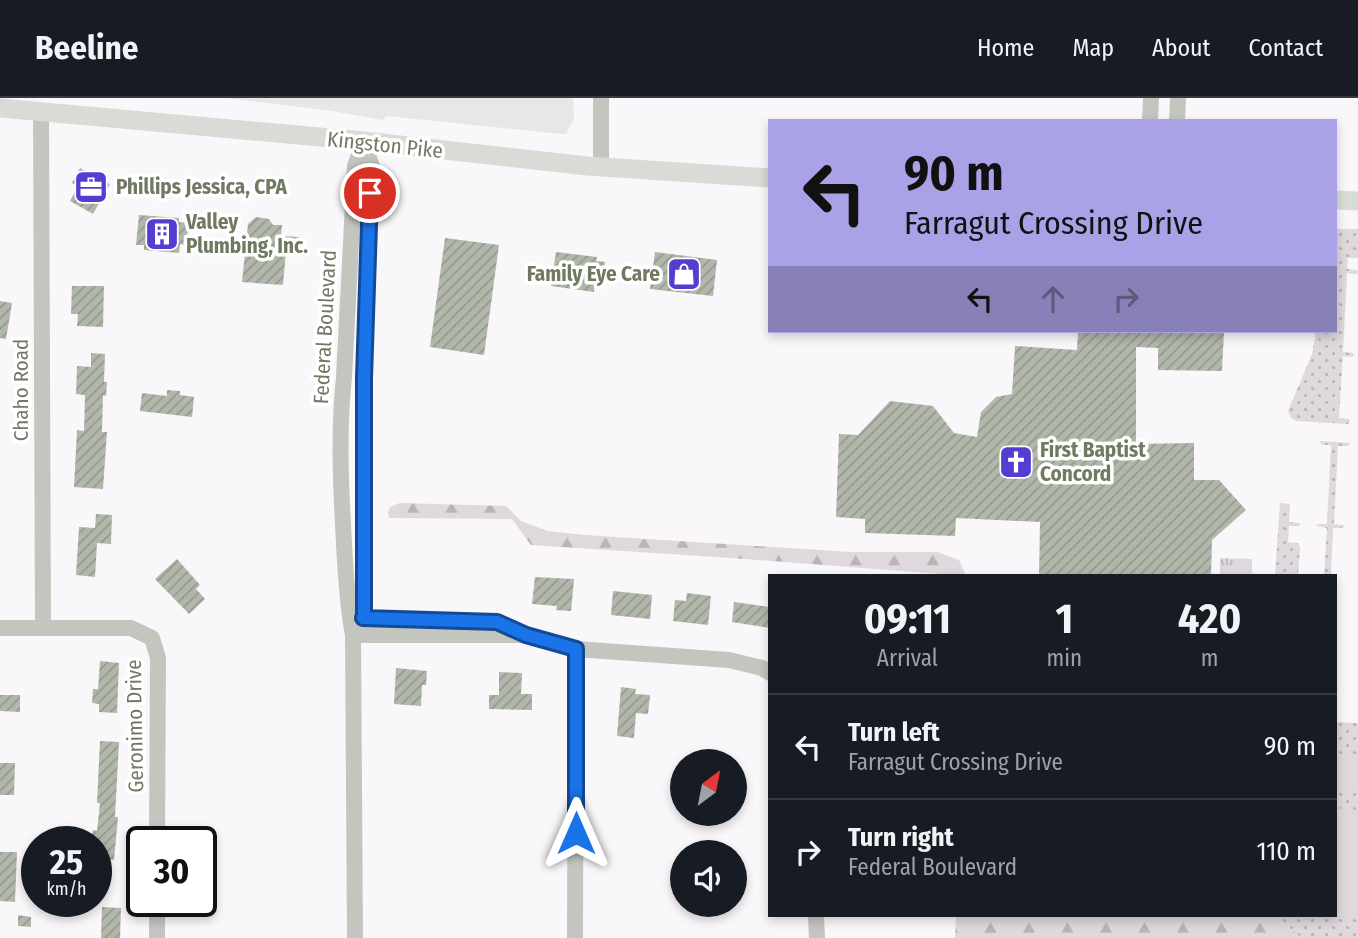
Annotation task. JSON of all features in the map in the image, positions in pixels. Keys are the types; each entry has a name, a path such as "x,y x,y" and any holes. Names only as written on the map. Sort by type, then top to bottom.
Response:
{"main road":[{"name":"Kingston Pike","path":"0,108 363,141 601,167 768,178"},
{"path":"1337,200 1358,201"}],"street":[{"path":"601,98 601,167"},
{"path":"1150,98 1150,119"},
{"path":"1177,119 1178,98"},
{"name":"Chaho Road","path":"41,111 43,626"},
{"name":"Federal Boulevard","path":"355,938 353,635 356,618 342,503 341,400 355,166 363,141"},
{"name":"Federal Boulevard","path":"356,618 364,615 364,378 372,167 363,141"},
{"path":"356,618 418,627 526,635 576,649 729,660 768,672"},
{"path":"0,628 43,626"},
{"name":"Geronimo Drive","path":"43,626 131,628 152,638 158,658 157,826"},
{"path":"353,635 418,627"},
{"path":"575,938 576,649"},
{"path":"157,917 157,938"},
{"path":"816,917 817,938"}],"shaded area":[{"path":"226,98 573,98 574,119 566,134 562,134 387,116 383,120"}],"green space":[{"path":"1337,229 1358,229 1358,258 1348,258 1347,269 1358,272 1347,273 1343,352 1354,355 1343,356 1339,418 1349,419 1348,424 1296,421 1291,418 1288,411 1312,354 1316,333 1337,333"},
{"path":"1320,441 1350,443 1347,446 1338,446 1334,524 1345,526 1333,528 1331,574 1324,574 1327,528 1316,526 1327,524 1331,445 1322,445"},
{"path":"400,503 506,506 521,521 547,531 585,535 850,552 938,552 959,560 965,574 531,545 512,519 389,518 390,507"},
{"path":"1280,503 1290,504 1289,522 1300,523 1299,526 1289,526 1288,542 1298,543 1300,547 1298,574 1275,574"},
{"path":"1220,558 1252,559 1254,574 1220,574"},
{"path":"1337,722 1358,723 1358,938 1299,938 1275,917 1337,917"},
{"path":"1337,755 1358,756 1358,792 1337,790"},
{"path":"1337,808 1358,810 1358,918 1337,916"},
{"path":"956,917 1275,917 1299,938 955,938"}],"building":[{"path":"80,168 110,184 93,214 70,201 78,186 72,183"},
{"name":"Valley Plumbing, Inc.","path":"139,215 179,218 179,222 189,223 186,245 180,244 179,253 144,250 144,245 136,245"},
{"path":"256,217 269,219 273,225 282,225 281,236 300,237 299,252 286,251 283,285 242,282 248,224"},
{"path":"445,238 499,245 484,355 430,347"},
{"path":"556,252 597,257 596,261 605,262 602,285 595,284 594,292 551,286"},
{"name":"Family Eye Care","path":"655,252 717,260 713,296 650,289"},
{"path":"72,286 104,286 103,327 77,326 78,314 71,314"},
{"path":"0,301 12,303 6,339 0,338"},
{"name":"First Baptist Concord","path":"1078,333 1224,333 1222,371 1158,370 1158,348 1136,347 1136,444 1194,443 1194,480 1219,480 1246,510 1212,540 1211,574 1039,574 1040,522 956,518 955,536 865,533 865,519 836,517 839,434 858,435 890,401 933,406 954,433 977,437 981,412 996,397 1012,394 1015,346 1077,350"},
{"path":"91,353 105,354 104,382 107,382 106,396 103,395 102,432 107,432 103,489 74,487 77,430 84,431 85,395 76,394 77,366 91,367"},
{"path":"167,390 180,391 180,395 194,397 192,417 140,411 142,393 167,396"},
{"path":"96,514 112,515 111,544 97,543 95,577 76,575 79,527 95,528"},
{"path":"177,559 200,585 196,589 205,599 189,614 155,579"},
{"path":"535,577 574,579 571,611 556,610 557,606 532,604"},
{"path":"613,591 652,595 650,619 611,615"},
{"path":"687,593 711,596 708,625 673,621 675,600 686,601"},
{"path":"734,602 768,607 768,628 732,622"},
{"path":"100,661 119,663 117,713 99,712 99,704 92,703 93,689 98,689"},
{"path":"396,668 427,671 426,685 422,685 421,706 394,704"},
{"path":"499,672 522,673 521,694 532,694 532,710 489,709 489,695 499,695"},
{"path":"621,687 636,689 635,694 650,695 648,714 636,713 634,738 617,736"},
{"path":"0,695 20,695 20,712 0,711"},
{"path":"100,741 119,742 115,817 118,817 114,860 112,826 98,826 100,803 97,803"},
{"path":"0,763 15,763 14,795 0,795"},
{"path":"0,852 17,852 15,902 0,901"},
{"path":"112,908 121,908 120,938 101,938 102,917 112,917"},
{"path":"18,915 31,917 31,927 18,926"}],"place":[{"name":"Phillips Jessica, CPA","path":"91,187"},
{"name":"Valley Plumbing, Inc.","path":"162,234"},
{"name":"Family Eye Care","path":"684,274"},
{"name":"First Baptist Concord","path":"1016,462"}],"route":[{"path":"370,193 364,378 363,618 497,622 526,635 576,649 576,833"}]}
